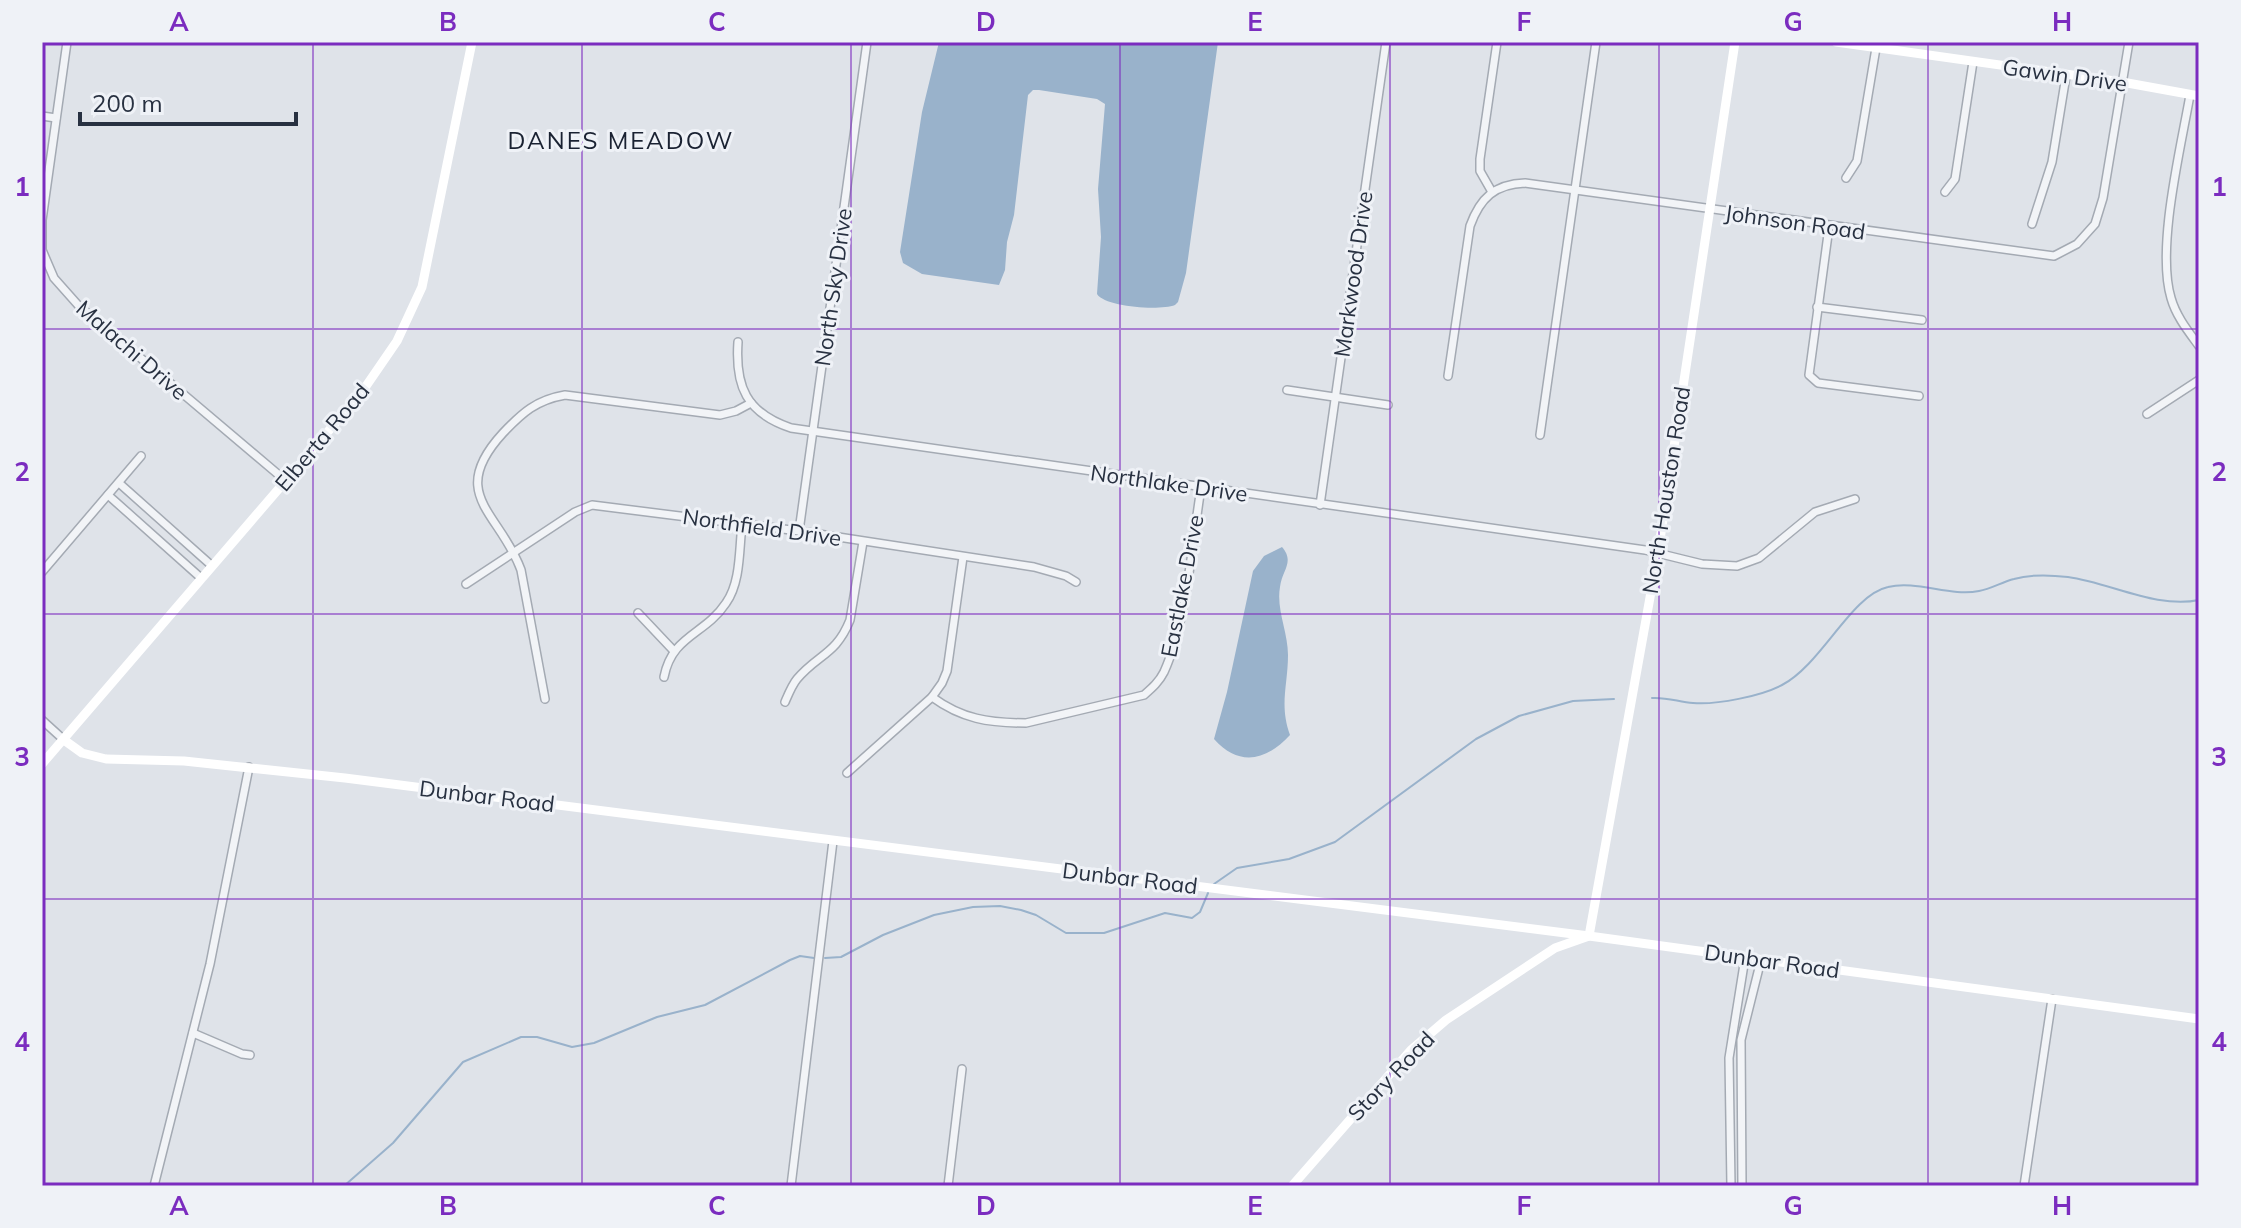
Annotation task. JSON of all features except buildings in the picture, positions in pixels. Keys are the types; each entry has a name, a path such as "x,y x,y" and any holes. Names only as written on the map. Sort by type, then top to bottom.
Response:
{"street":[{"name":"Malachi Drive","path":"67,42 42,228 42,250 54,278 78,305 286,481"},
{"name":"Elberta Road","path":"42,764 362,392 397,341 422,287 472,42"},
{"name":"North Sky Drive","path":"799,531 867,42"},
{"name":"Markwood Drive","path":"1320,505 1386,42"},
{"path":"1448,376 1470,226 1476,211 1492,192 1480,171 1480,159 1497,42"},
{"path":"1540,435 1596,42"},
{"name":"North Houston Road","path":"1589,936 1658,553 1735,42"},
{"name":"Gawin Drive","path":"1836,42 2194,95"},
{"name":"Johnson Road","path":"1492,192 1525,183 2054,256 2077,244 2095,224 2103,198 2129,42"},
{"path":"1846,178 1857,161 1876,48"},
{"path":"1945,192 1955,179 1973,62"},
{"path":"2032,224 2052,162 2066,76"},
{"path":"2194,95 2168,234 2166,278 2177,313 2199,346"},
{"path":"42,116 56,118"},
{"path":"1829,227 1809,375 1818,383 1919,396"},
{"path":"1817,307 1922,320"},
{"path":"545,699 524,584 515,553 482,505 477,489 477,473 491,446 525,410 539,402 565,395 720,415 736,411 751,403 741,386 737,366 738,342"},
{"path":"2147,414 2199,380"},
{"path":"1287,390 1388,405"},
{"name":"Northlake Drive","path":"751,403 764,417 814,432 1658,553 1702,564 1737,566 1759,558 1815,512 1855,499"},
{"path":"42,572 141,456"},
{"path":"119,483 211,565"},
{"name":"Eastlake Drive","path":"932,697 961,715 1026,723 1144,695 1157,684 1175,640 1201,488"},
{"path":"108,495 201,578"},
{"name":"Northfield Drive","path":"466,584 575,512 592,505 799,531 1034,567 1076,582"},
{"path":"664,677 673,650 727,603 736,578 742,525"},
{"path":"785,702 797,679 824,657 845,631 850,620 863,542"},
{"path":"847,773 932,697 942,683 947,671 963,557"},
{"path":"638,613 673,650"},
{"path":"42,720 64,740"},
{"name":"Dunbar Road","path":"64,740 82,753 106,759 249,767 1589,936 2199,1019"},
{"path":"154,1186 213,951 249,767"},
{"path":"791,1186 833,841"},
{"name":"Story Road","path":"1292,1186 1411,1050 1446,1020 1555,948 1589,936"},
{"path":"1731,1186 1729,1058 1745,958"},
{"path":"1742,1186 1740,1049 1745,1017 1761,960"},
{"path":"2024,1186 2052,999"},
{"path":"193,1033 250,1055"},
{"path":"948,1186 962,1069"}],"water":[{"path":"939,42 1218,42 1186,273 1175,305 1133,307 1110,302 1097,294 1101,237 1098,189 1105,104 1097,99 1039,90 1033,90 1028,95 1014,215 1007,242 1005,270 999,285 922,274 903,263 900,252 922,112"},
{"path":"1282,547 1288,562 1279,595 1287,646 1285,704 1290,735 1272,751 1243,757 1223,748 1214,739 1253,571 1264,556"}],"waterway":[{"path":"1652,698 1714,703 1751,696 1782,685 1810,662 1861,603 1874,593 1899,585 1968,592 2021,577 2048,575 2084,580 2167,601 2199,600"},
{"path":"1214,884 1237,868 1289,859 1335,842 1476,739 1519,716 1573,701 1614,699"},
{"path":"825,958 841,957 883,935 934,915 973,907 1000,906 1021,910 1066,933 1104,933 1165,913 1192,918 1200,912 1208,893"},
{"path":"344,1186 393,1143 463,1062 521,1037 537,1037 572,1047 594,1043 657,1017 705,1005 800,956 814,958"}],"district":[{"name":"DANES MEADOW","path":"621,140"}]}
